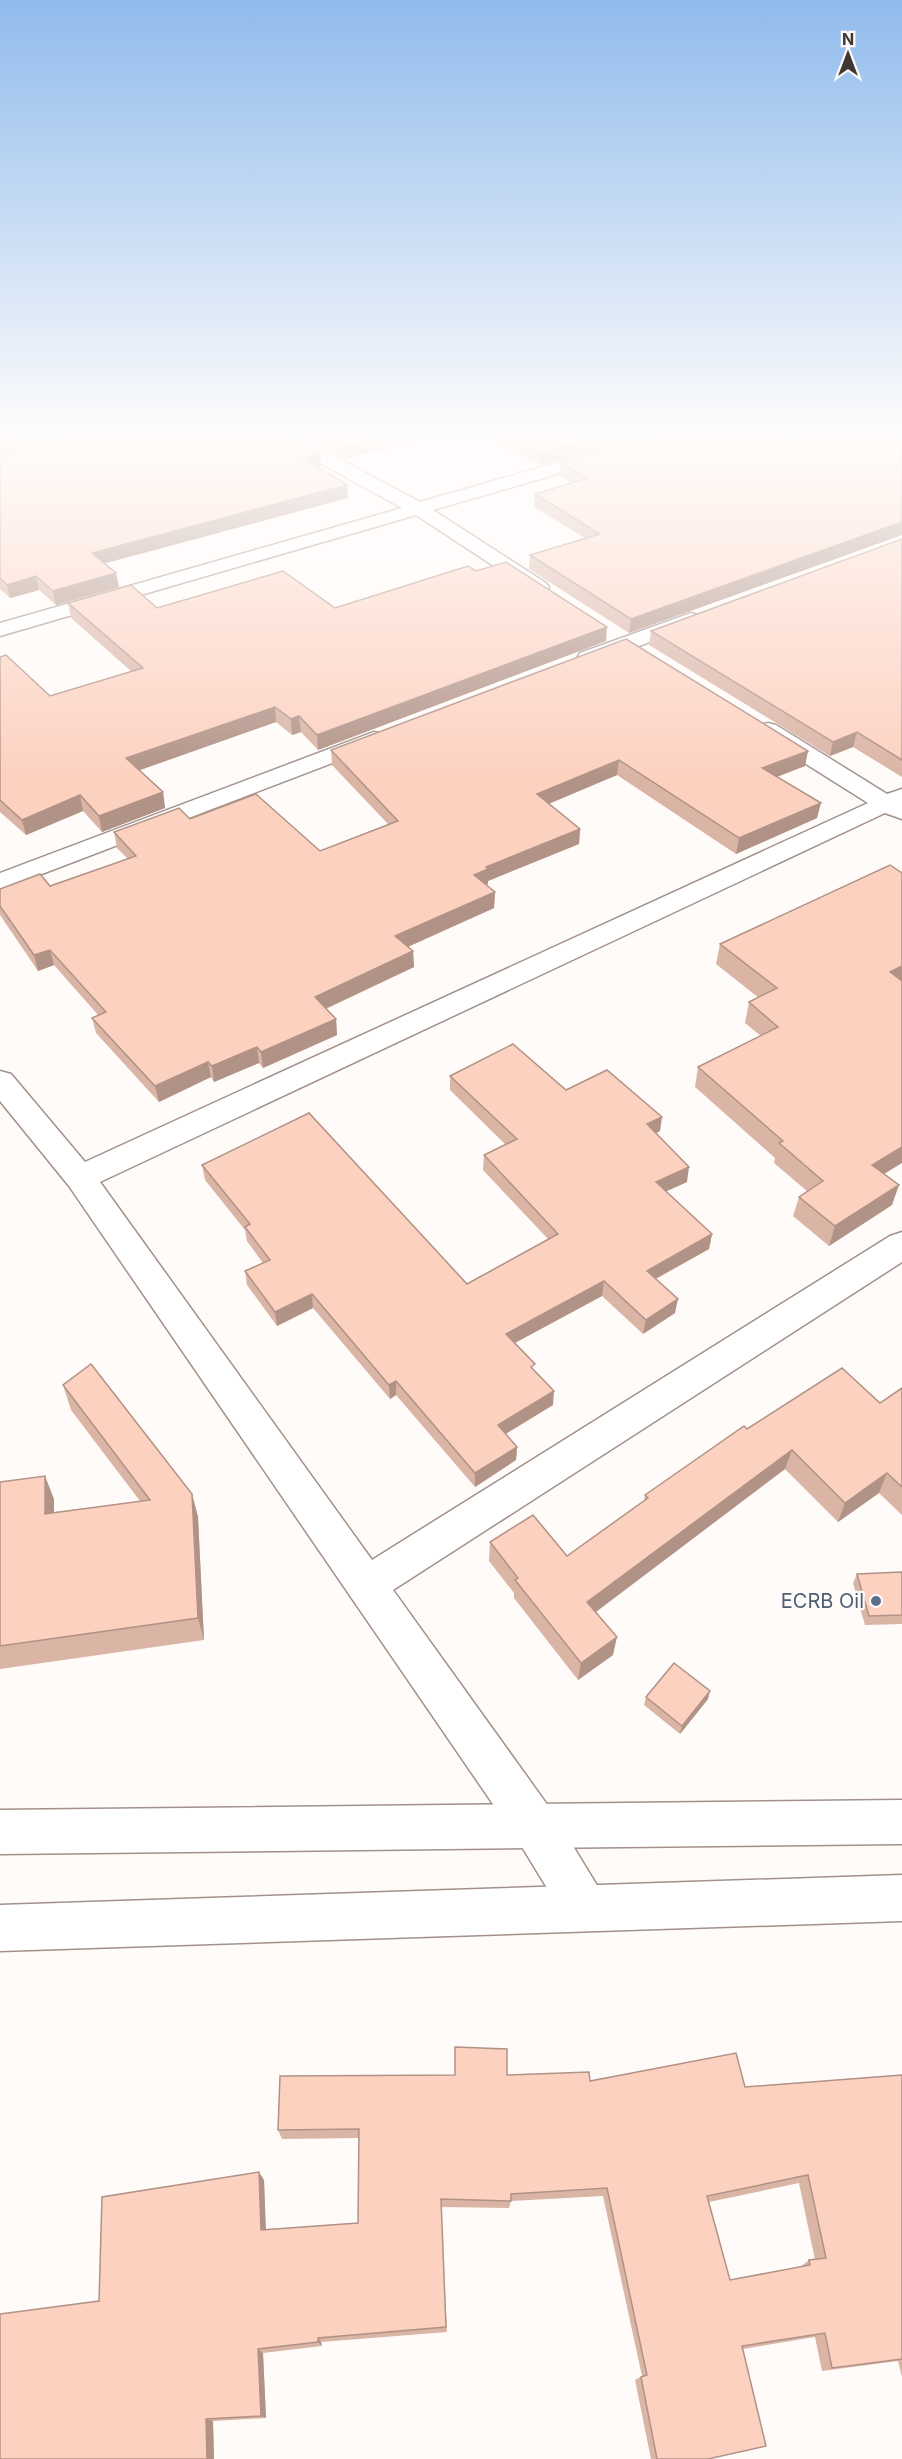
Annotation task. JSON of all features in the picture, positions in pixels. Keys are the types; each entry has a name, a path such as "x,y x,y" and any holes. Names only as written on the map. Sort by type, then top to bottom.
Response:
{"street":[{"path":"0,630 274,550"},
{"path":"482,550 557,598"},
{"path":"571,664 712,611"},
{"path":"607,630 647,656"},
{"path":"747,717 897,804"},
{"path":"0,882 392,733"},
{"path":"80,1178 897,804"},
{"path":"0,1081 80,1178 535,1826 585,1908"},
{"path":"367,1585 902,1245"},
{"path":"0,1832 902,1822"},
{"path":"0,1928 902,1898"}],"building":[{"path":"0,550 104,550 92,553 116,573 53,591 36,576 7,585 0,578"},
{"path":"547,550 824,550 631,619 530,555"},
{"path":"873,550 902,550 902,760 857,732 833,742 651,631"},
{"path":"506,562 607,627 317,735 299,716 291,719 275,707 126,758 163,792 99,816 80,795 22,820 0,800 0,657 6,655 50,696 143,668 68,603 131,585 157,608 283,571 335,608 468,566 476,571"},
{"path":"626,639 808,751 762,768 821,803 739,838 619,760 537,794 580,829 486,867 488,869 474,875 495,892 395,936 413,951 315,997 336,1019 261,1052 257,1047 212,1066 208,1062 155,1086 92,1018 106,1012 50,950 34,955 0,906 0,889 40,874 50,886 136,856 114,832 179,808 190,819 256,794 320,851 398,821 331,750"},
{"path":"890,865 902,873 902,966 890,972 902,981 902,1147 872,1165 899,1185 835,1226 799,1197 823,1181 779,1143 783,1141 698,1067 778,1027 749,1002 777,988 720,944"},
{"path":"513,1044 566,1090 607,1070 662,1117 647,1124 689,1167 656,1182 712,1234 647,1271 678,1299 646,1320 604,1281 506,1334 535,1364 531,1367 554,1391 498,1425 517,1447 475,1473 396,1381 389,1385 312,1294 275,1312 245,1271 270,1260 245,1227 250,1224 202,1165 309,1113 467,1284 558,1234 484,1155 517,1139 450,1076"},
{"path":"91,1364 192,1494 198,1618 0,1646 0,1482 45,1476 45,1514 150,1500 63,1385"},
{"path":"842,1368 880,1403 902,1388 902,1487 887,1473 845,1503 792,1450 587,1602 617,1637 581,1663 515,1580 518,1578 490,1542 533,1515 567,1556 648,1498 645,1495 744,1426 747,1429"},
{"path":"902,1572 902,1615 869,1616 857,1574"},
{"path":"674,1663 710,1691 682,1726 646,1697"},
{"path":"455,2047 507,2049 507,2075 589,2072 590,2081 736,2053 745,2087 902,2075 902,2359 832,2368 825,2333 742,2346 766,2446 708,2459 657,2459 641,2377 647,2375 607,2188 511,2194 511,2201 441,2199 446,2327 318,2338 318,2342 258,2349 261,2416 206,2419 207,2459 0,2459 0,2314 99,2301 102,2197 259,2172 261,2230 358,2223 359,2129 278,2130 280,2076 455,2075","holes":["808,2175 826,2258 809,2260 810,2265 730,2280 707,2196"]}],"place":[{"name":"ECRB Oil","path":"876,1601"}]}
